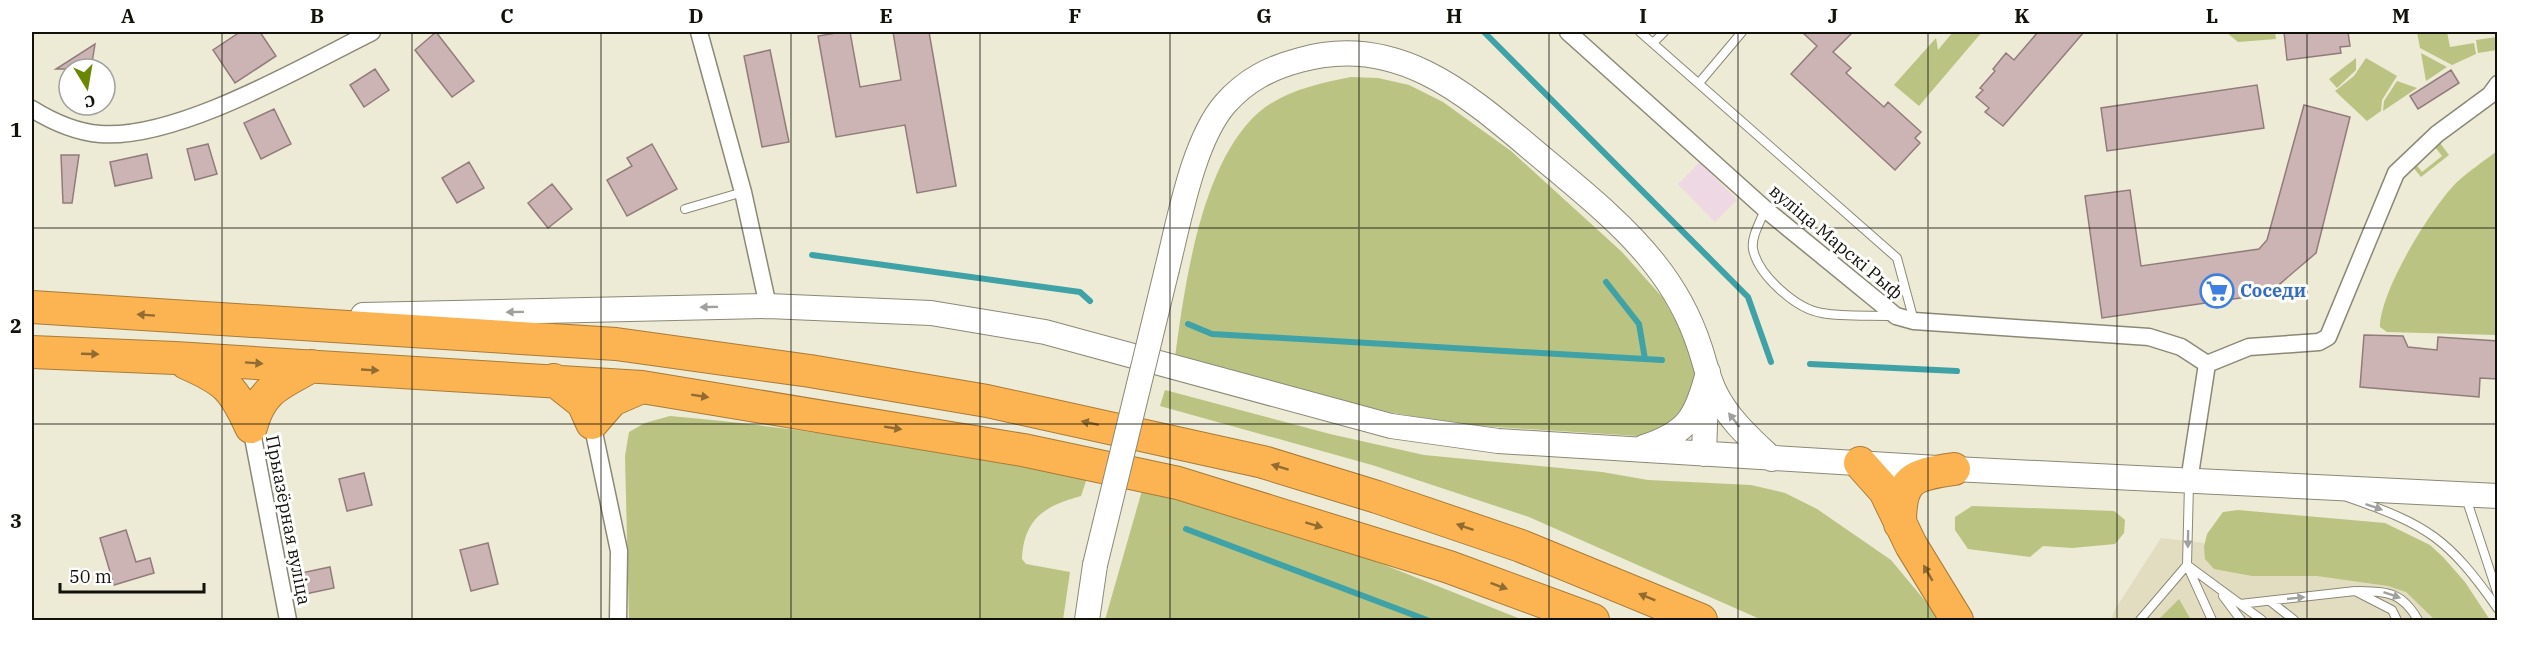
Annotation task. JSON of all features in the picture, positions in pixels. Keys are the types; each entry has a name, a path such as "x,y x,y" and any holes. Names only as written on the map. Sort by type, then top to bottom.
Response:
{"highway":[{"path":"32,307 616,344 810,371 987,401 1263,462 1521,546 1701,621"},
{"path":"32,352 175,358 642,387 1023,450 1178,483 1449,567 1591,620"},
{"path":"175,358 218,377 232,390 250,427"},
{"path":"250,427 256,408 269,390 312,366"},
{"path":"554,380 583,403 592,423 612,400 642,387"},
{"path":"1860,463 1885,491 1900,524 1957,621"},
{"path":"1900,524 1903,490 1909,481 1923,473 1953,469"}],"street":[{"path":"32,109 75,131 128,134 156,128 212,109 372,32"},
{"path":"699,32 743,192 768,306"},
{"name":"вуліца Марскі Рыф","path":"1568,32 1766,209 1896,316 1914,321 2149,337 2181,347 2206,364"},
{"path":"1087,621 1095,565 1184,202 1204,139 1225,105 1251,80 1274,68 1310,57 1347,52 1375,55 1410,65 1439,79 1464,95 1572,183 1627,234 1653,262 1675,292 1690,321 1715,393 1731,416 1772,459"},
{"path":"2189,481 2206,364 2249,347 2319,342 2328,337 2396,173 2437,134 2490,95 2498,84"},
{"path":"204,318 768,306 885,309 977,319 1045,332 1391,426 1498,441 1953,469 2498,496"},
{"path":"1635,450 1663,441 1680,431 1692,419 1701,400 1707,372"},
{"path":"1704,454 1707,372"},
{"path":"592,423 619,551 618,621"},
{"name":"Прыазёрная вуліца","path":"250,427 288,621"}],"lane":[{"path":"1640,32 1897,258 1914,321"},
{"path":"1653,43 1664,32"},
{"path":"1699,83 1742,32"},
{"path":"685,209 743,192"},
{"path":"1766,209 1754,237 1753,247 1758,262 1770,278 1804,308 1821,313 1896,316"},
{"path":"2189,481 2187,565 2212,621"},
{"path":"2319,488 2399,515 2425,529 2450,547 2473,573 2498,609"},
{"path":"2465,496 2498,595"},
{"path":"2187,565 2262,621"},
{"path":"2140,621 2187,565"},
{"path":"2218,588 2241,621"},
{"path":"2240,604 2355,591 2381,592 2404,600 2418,621"},
{"path":"2355,591 2392,610 2397,621"},
{"path":"2270,601 2294,621"}],"shaded area":[{"path":"1700,162 1737,200 1715,222 1678,184"},
{"path":"2161,538 2394,564 2439,620 2111,620 2114,611"}],"green space":[{"path":"1953,32 1982,32 1919,106 1894,85 1936,38 1938,50"},
{"path":"2226,32 2275,32 2276,39 2238,42"},
{"path":"2417,32 2447,32 2450,47 2474,43 2476,54 2452,65 2420,48"},
{"path":"2497,37 2497,50 2478,53 2476,40"},
{"path":"2421,53 2447,67 2426,81"},
{"path":"2356,58 2356,70 2337,88 2329,79"},
{"path":"2366,58 2397,76 2382,100 2381,111 2367,121 2335,91 2354,76"},
{"path":"1351,77 1378,78 1409,85 1443,102 1511,151 1622,252 1663,298 1690,347 1697,379 1690,408 1662,430 1638,436 1464,425 1331,399 1175,357 1184,295 1199,227 1209,193 1222,162 1238,135 1258,113 1279,99 1315,85"},
{"path":"2397,81 2417,88 2383,111 2384,101"},
{"path":"2440,143 2449,155 2421,177 2412,166 2415,163 2422,172 2442,156 2435,147"},
{"path":"2497,151 2497,335 2387,332 2380,327 2388,293 2421,230 2457,182"},
{"path":"1165,390 1330,434 1424,455 1602,472 1648,480 1751,485 1785,493 1817,509 1891,560 1941,620 1762,620 1529,517 1372,465 1160,406"},
{"path":"670,416 827,434 1087,478 1081,496 1056,504 1038,516 1027,534 1024,545 1022,559 1026,564 1070,572 1063,620 629,620 625,456 629,432 645,423"},
{"path":"1143,487 1362,556 1523,620 1105,620"},
{"path":"1972,506 2114,511 2125,520 2124,533 2115,544 2072,548 2043,546 2030,557 1968,549 1955,530 1955,517"},
{"path":"2238,510 2385,523 2430,545 2443,557 2465,582 2490,620 2435,620 2406,592 2388,586 2317,576 2252,576 2214,569 2205,559 2204,547 2207,534 2223,512"},
{"path":"2179,599 2191,620 2158,620"}],"building":[{"path":"240,32 260,32 276,56 235,83 213,50"},
{"path":"436,32 474,81 452,97 415,50"},
{"path":"850,32 860,87 901,80 893,32 929,32 956,186 917,193 905,125 836,137 818,36"},
{"path":"1802,32 1853,32 1833,52 1851,68 1846,73 1884,107 1888,102 1921,132 1915,138 1920,143 1895,170 1791,74 1817,46"},
{"path":"2038,32 2084,32 2003,126 1985,112 1989,108 1976,97 1983,90 1980,88 1995,71 1993,69 2006,53 2014,60"},
{"path":"2284,32 2348,32 2350,46 2340,47 2341,53 2287,60"},
{"path":"95,44 93,57 75,57"},
{"path":"770,50 789,142 762,147 744,56"},
{"path":"375,69 389,90 364,107 350,85"},
{"path":"2451,70 2459,83 2418,109 2410,96"},
{"path":"2257,85 2264,128 2107,151 2101,108"},
{"path":"2304,105 2350,117 2316,253 2268,294 2102,318 2085,196 2130,190 2141,266 2259,249 2267,240"},
{"path":"274,109 291,144 261,159 244,123"},
{"path":"208,144 217,174 195,180 187,149"},
{"path":"652,144 677,189 627,216 607,180 632,166 627,158"},
{"path":"147,154 152,178 115,186 110,162"},
{"path":"61,155 79,155 72,203 63,203"},
{"path":"469,162 484,188 457,203 442,178"},
{"path":"552,184 572,209 548,228 528,203"},
{"path":"2364,335 2403,336 2408,347 2437,350 2438,337 2498,341 2498,379 2480,378 2479,397 2360,387"},
{"path":"364,473 372,505 347,511 339,479"},
{"path":"126,530 136,562 150,558 154,573 114,585 100,538"},
{"path":"488,543 498,584 471,591 460,550"},
{"path":"330,567 334,588 305,594 301,573"}],"waterway":[{"path":"1484,32 1748,297 1771,362"},
{"path":"812,255 1080,292 1090,301"},
{"path":"1606,282 1639,324 1645,359"},
{"path":"1188,324 1212,334 1662,360"},
{"path":"1810,364 1957,371"},
{"path":"1186,529 1427,620"}],"place":[{"name":"Соседи","path":"2217,291"}]}
